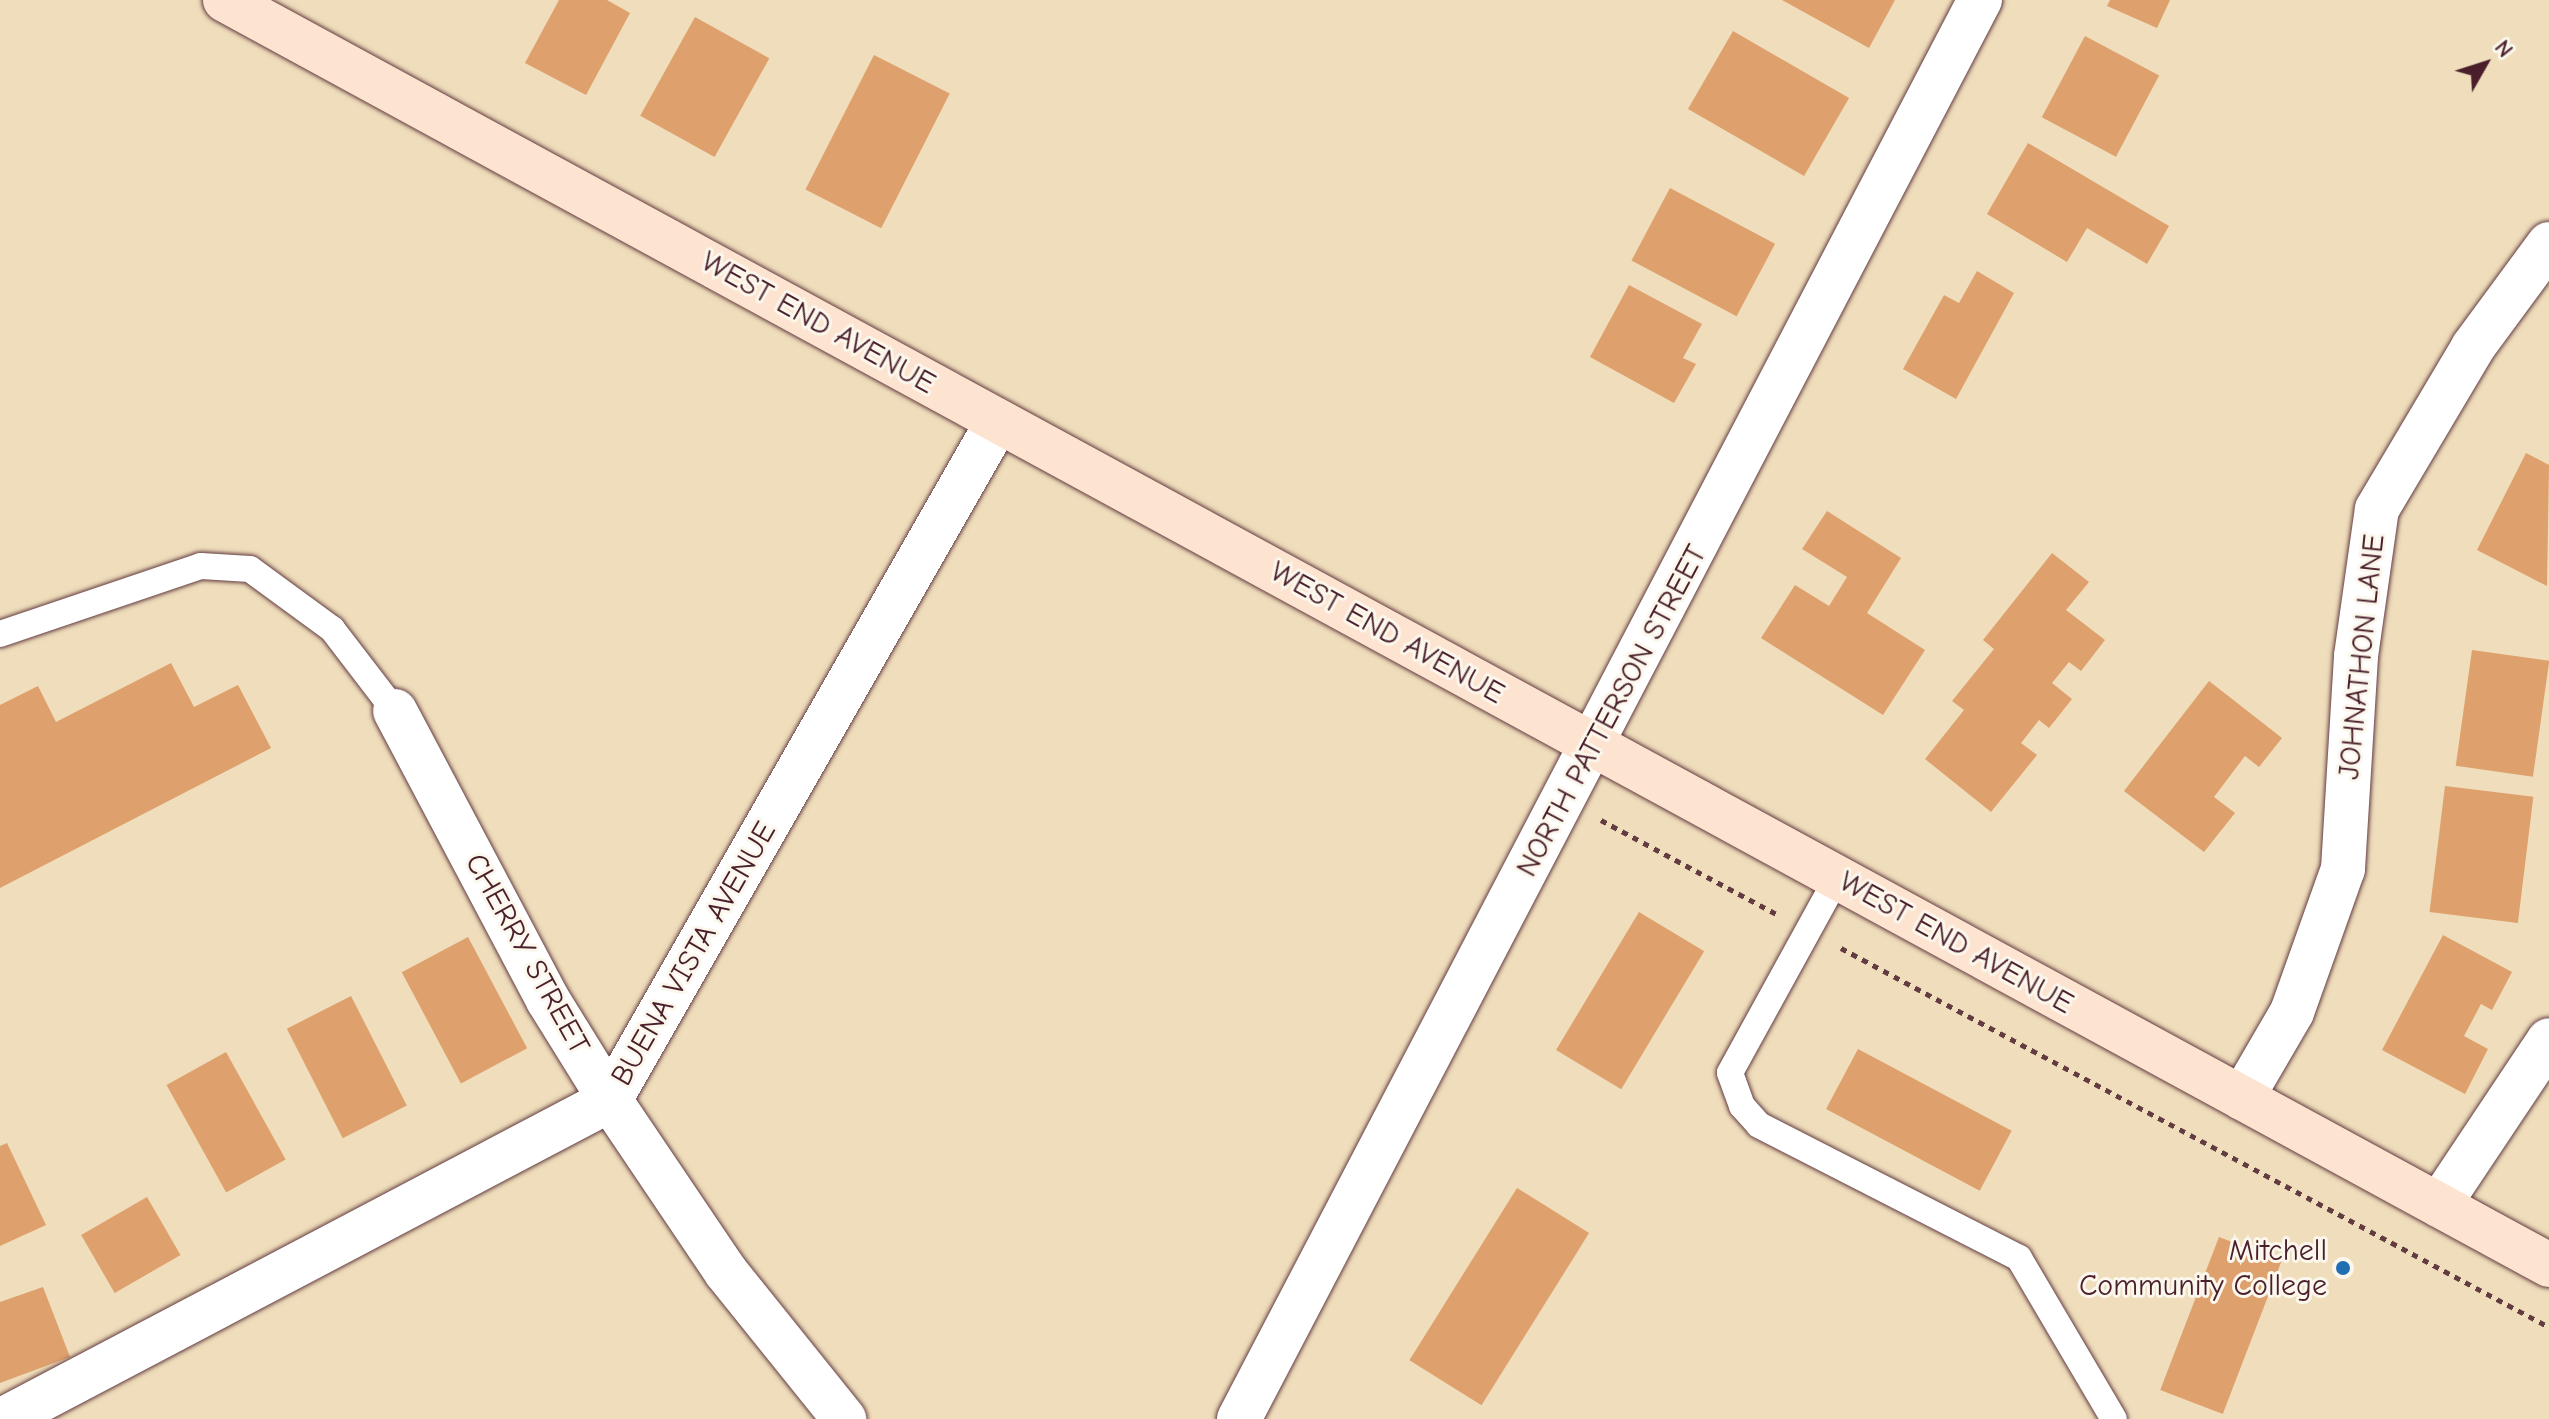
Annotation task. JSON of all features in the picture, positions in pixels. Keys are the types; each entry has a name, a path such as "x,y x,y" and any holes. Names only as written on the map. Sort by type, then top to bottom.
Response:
{"main road":[{"name":"WEST END AVENUE","path":"225,0 2549,1265"}],"street":[{"name":"NORTH PATTERSON STREET","path":"1239,1419 1595,747 1980,0"},
{"name":"JOHNATHON LANE","path":"2242,1098 2292,1012 2343,869 2356,656 2377,509 2473,347 2549,244"},
{"name":"BUENA VISTA AVENUE","path":"4,1419 610,1100 998,421"},
{"name":"CHERRY STREET","path":"395,711 548,1000 610,1100 726,1272 844,1419"},
{"path":"2439,1205 2549,1040"}],"lane":[{"path":"0,634 201,566 250,569 332,629 395,711"},
{"path":"1837,878 1730,1073 1742,1106 1759,1125 2019,1258 2114,1419"}],"path":[{"path":"1591,815 2549,1327"}],"building":[{"path":"559,0 607,0 630,13 586,95 525,63"},
{"path":"1782,0 1895,0 1869,48"},
{"path":"2110,0 2170,0 2157,28 2107,6"},
{"path":"695,17 769,58 715,157 640,116"},
{"path":"1733,31 1849,98 1804,176 1688,109"},
{"path":"2085,36 2159,75 2116,157 2042,117"},
{"path":"874,55 950,94 881,228 805,190"},
{"path":"2028,143 2169,226 2147,264 2087,228 2067,262 1987,214"},
{"path":"1670,188 1775,244 1737,316 1632,260"},
{"path":"1977,271 2014,293 1956,399 1903,369 1944,295 1959,303"},
{"path":"1629,285 1702,324 1683,358 1696,364 1674,403 1590,357"},
{"path":"2526,453 2549,465 2547,586 2477,550"},
{"path":"1827,511 1901,558 1867,613 1925,650 1883,715 1761,638 1795,585 1829,606 1847,577 1802,549"},
{"path":"2052,553 2089,582 2066,610 2105,640 2081,671 2069,662 2052,683 2072,699 2049,728 2039,720 2021,743 2037,755 1991,812 1925,759 1964,710 1952,701 1994,649 1983,640"},
{"path":"2472,650 2549,661 2533,777 2456,766"},
{"path":"171,663 194,707 238,685 271,748 0,888 0,705 38,686 56,722"},
{"path":"2209,681 2282,738 2259,767 2245,756 2214,797 2235,813 2204,852 2124,791"},
{"path":"2445,786 2533,797 2518,923 2430,912"},
{"path":"1639,912 1704,951 1621,1089 1556,1050"},
{"path":"2443,935 2512,972 2492,1010 2481,1004 2464,1036 2488,1049 2465,1094 2382,1050"},
{"path":"468,937 527,1048 461,1083 402,972"},
{"path":"351,996 407,1106 343,1138 287,1029"},
{"path":"1858,1049 2012,1131 1980,1191 1826,1109"},
{"path":"226,1052 286,1160 226,1193 167,1085"},
{"path":"7,1143 46,1225 0,1246 0,1146"},
{"path":"1517,1188 1589,1233 1482,1405 1409,1360"},
{"path":"147,1197 180,1255 115,1293 81,1235"},
{"path":"2219,1237 2282,1261 2223,1414 2160,1390"},
{"path":"43,1287 70,1357 0,1383 0,1302"}],"place":[{"name":"Mitchell Community College","path":"2343,1268"}]}
